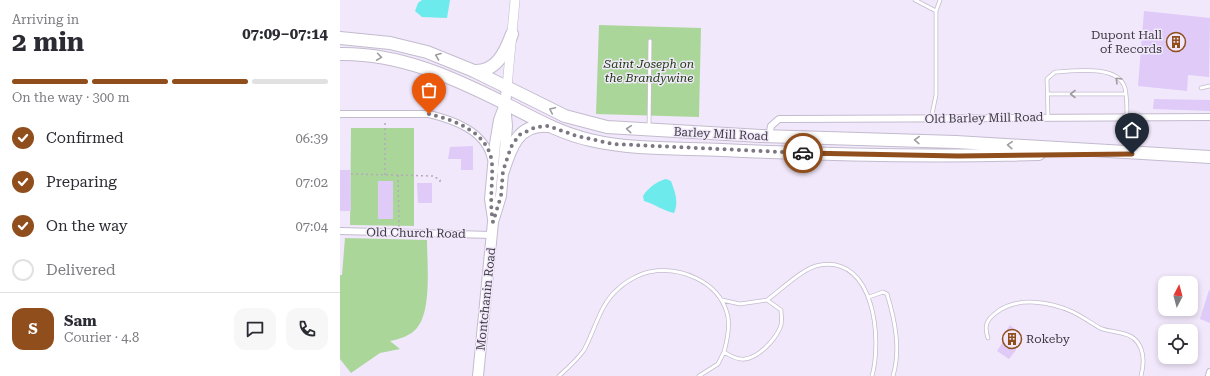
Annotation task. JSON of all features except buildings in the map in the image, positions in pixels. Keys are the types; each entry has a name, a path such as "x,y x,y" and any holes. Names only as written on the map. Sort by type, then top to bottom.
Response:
{"highway":[{"path":"474,71 488,69 496,64 504,54 512,34"},
{"name":"Barley Mill Road","path":"340,38 375,41 427,52 474,71 575,119 607,127 648,131 956,142 1132,154 1210,157"},
{"name":"Barley Mill Road","path":"340,54 375,56 433,70 548,126 600,142 761,152 958,156 1132,154"},
{"path":"498,174 511,147 519,135 536,127 548,126"},
{"path":"668,147 693,144 756,146 762,143 769,136"}],"main road":[{"name":"Montchanin Road","path":"478,376 493,222 501,196 498,174 508,124 505,104 515,0"}],"street":[{"path":"340,114 429,114 452,120 480,138 489,151 498,174"},
{"name":"Old Barley Mill Road","path":"769,136 771,126 778,119 931,119 1127,116 1210,117"},
{"name":"Old Church Road","path":"340,231 492,235"},
{"path":"1209,376 1210,372"}],"lane":[{"path":"915,0 936,11"},
{"path":"931,119 936,95 936,11 940,0"},
{"path":"648,131 650,41"},
{"path":"1048,117 1047,79 1055,72 1096,70 1113,74 1122,82 1126,94 1127,116"},
{"path":"1201,88 1210,86"},
{"path":"1048,94 1126,94"},
{"path":"722,300 740,304 767,300 805,270 820,265 836,266 850,272 862,283 869,296 876,333 872,376"},
{"path":"559,376 571,366 583,350 604,308 617,290 634,278 649,272 682,272 711,287 722,300 728,315 728,331 724,352 718,364 699,376"},
{"path":"869,296 883,292 887,294 896,331 895,368 893,376"},
{"path":"724,352 734,358 744,359 757,355 770,343 780,328 782,320 781,310 767,300"},
{"path":"988,338 985,329 987,322 1000,309 1028,302 1050,304 1073,312 1101,328 1122,333 1135,340 1144,356 1141,376"}],"path":[{"path":"384,175 385,122"},
{"path":"351,174 433,176 440,180 440,185"},
{"path":"398,175 399,232"}],"green space":[{"name":"Saint Joseph on the Brandywine","path":"599,25 701,28 699,117 596,114"},
{"path":"351,128 414,128 414,226 350,225"},
{"path":"345,238 427,240 428,286 425,310 422,320 417,328 408,335 390,341 400,349 380,353 351,373 340,359 340,275 342,275"}],"shaded area":[{"path":"422,0 450,0 447,18 422,17 415,11 418,3"},
{"path":"666,179 671,181 675,193 676,205 674,213 644,201 643,196 647,190 656,183"}],"way so far":[{"path":"429,114 452,120 466,128 480,138 489,151 492,162 490,205 493,222 501,196 503,171 511,147 516,138 522,132 536,127 548,126 589,140 613,144 803,153"}],"place":[{"name":"Dupont Hall of Records","path":"1176,42"},
{"name":"Rokeby","path":"1012,339"}],"route":[{"path":"803,153 958,156 1132,154"}]}
